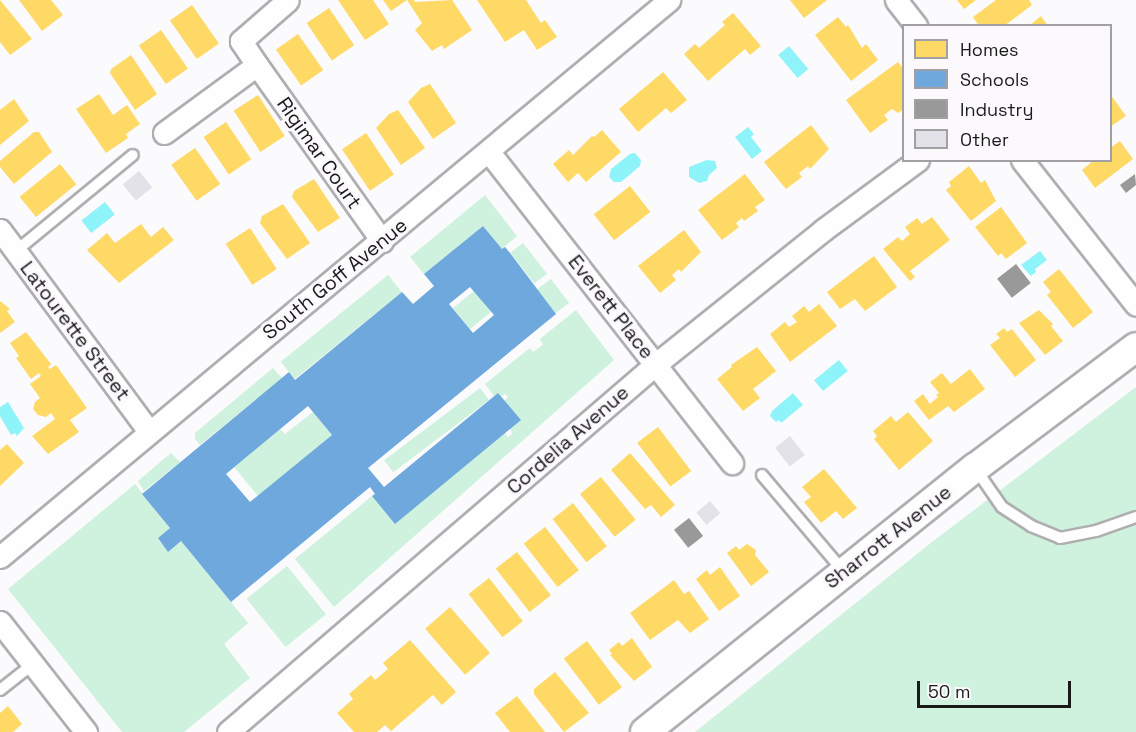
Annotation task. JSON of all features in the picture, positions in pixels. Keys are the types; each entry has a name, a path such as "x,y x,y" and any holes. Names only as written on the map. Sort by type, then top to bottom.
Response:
{"street":[{"name":"Rigimar Court","path":"288,0 241,41 382,241"},
{"name":"South Goff Avenue","path":"0,557 669,0"},
{"path":"896,0 914,24"},
{"path":"164,133 256,64"},
{"name":"Everett Place","path":"489,152 732,463"},
{"name":"Cordelia Avenue","path":"228,732 656,364 823,230 915,162"},
{"path":"1024,162 1136,304"},
{"name":"Latourette Street","path":"0,230 149,431"},
{"name":"Sharrott Avenue","path":"645,732 975,468 1136,347"},
{"path":"0,622 86,732"}],"lane":[{"path":"15,251 133,155"},
{"path":"975,468 1002,507 1031,526 1060,538 1096,531 1136,517"},
{"path":"762,475 844,572"},
{"path":"0,690 33,664"}],"green space":[{"path":"485,195 517,236 502,249 483,226 424,274 410,257"},
{"path":"523,243 547,274 534,284 510,253"},
{"path":"388,275 402,292 295,379 281,362"},
{"path":"551,279 569,303 555,314 537,290"},
{"path":"474,291 491,312 470,329 453,308"},
{"path":"576,310 614,360 334,607 295,559 372,496 505,433 508,437 512,434 504,401 508,397 505,394 501,397 498,393 494,396 485,384 530,348 533,352 543,345 540,339"},
{"path":"273,368 282,378 200,445 195,439 195,433"},
{"path":"1136,387 1136,732 695,732 932,542"},
{"path":"480,388 489,400 393,472 384,460"},
{"path":"313,412 332,435 258,496 234,467 280,429 285,434"},
{"path":"171,453 180,462 144,491 138,481"},
{"path":"135,484 170,528 158,538 168,551 181,541 248,623 224,644 250,678 184,732 122,732 8,589"},
{"path":"287,566 326,614 286,647 247,599"}],"water":[{"path":"789,46 808,69 798,78 778,55"},
{"path":"748,127 754,134 751,137 762,151 752,159 735,137"},
{"path":"635,153 641,160 640,166 621,182 614,182 609,177 611,169 630,154"},
{"path":"707,160 715,161 717,168 709,175 707,181 699,183 689,177 689,167"},
{"path":"105,202 115,215 91,233 81,220"},
{"path":"1040,251 1047,260 1035,269 1036,272 1031,276 1021,265"},
{"path":"839,360 848,371 823,391 814,380"},
{"path":"793,393 803,405 781,423 779,420 776,422 770,416 772,411"},
{"path":"8,402 24,428 17,436 15,433 11,435 0,416 0,407"}],"building: Homes":[{"path":"0,0 32,39 10,55 0,42"},
{"path":"19,0 51,0 63,15 42,31"},
{"path":"338,0 373,0 389,24 365,40"},
{"path":"383,0 407,0 391,11"},
{"path":"407,0 415,2 452,0 472,30 444,49 442,45 432,51 415,30 422,23"},
{"path":"477,0 526,0 541,23 545,20 557,37 537,50 524,30 505,42"},
{"path":"790,0 827,0 804,18"},
{"path":"957,0 976,0 964,9"},
{"path":"996,0 1029,0 1032,5 1007,24 978,24 973,17"},
{"path":"192,5 219,44 197,59 170,20"},
{"path":"329,8 354,45 332,60 307,23"},
{"path":"733,13 761,46 750,55 745,49 708,81 684,54 695,44 699,48 725,25 722,22"},
{"path":"1041,16 1047,24 1031,24"},
{"path":"838,17 846,27 848,25 862,48 866,44 878,60 851,81 815,35"},
{"path":"161,30 188,69 166,84 139,45"},
{"path":"298,34 323,70 301,86 276,49"},
{"path":"131,55 157,94 135,110 110,73 111,69"},
{"path":"898,62 902,67 902,110 898,113 892,109 884,115 888,120 870,133 846,100"},
{"path":"663,72 687,100 671,113 666,108 638,132 619,109"},
{"path":"430,84 456,123 433,139 408,102 421,88"},
{"path":"99,94 113,115 127,105 140,124 126,134 128,138 106,153 76,109"},
{"path":"258,95 285,136 260,152 234,111"},
{"path":"1112,97 1126,116 1112,126"},
{"path":"14,99 29,121 0,145 0,110"},
{"path":"398,110 425,148 401,165 376,128 389,114"},
{"path":"226,122 251,159 229,174 204,137"},
{"path":"811,125 829,149 810,169 808,166 799,173 802,177 786,189 764,162"},
{"path":"602,130 621,152 586,182 578,173 568,182 553,164 569,150 573,155 592,136 594,137"},
{"path":"34,132 39,132 52,152 14,184 0,167 0,161"},
{"path":"366,133 394,174 370,191 342,149"},
{"path":"1120,141 1133,159 1095,188 1082,170 1092,162 1112,162 1112,147"},
{"path":"195,148 220,184 196,201 171,165"},
{"path":"60,164 76,184 36,217 20,197"},
{"path":"969,166 981,183 985,180 996,201 971,221 946,190 951,186 949,182"},
{"path":"745,174 765,200 755,207 758,211 744,221 742,218 736,223 739,227 722,240 698,210"},
{"path":"314,179 340,218 318,232 292,197 294,191"},
{"path":"630,186 650,212 614,240 594,214"},
{"path":"283,204 310,243 287,259 260,223 262,216"},
{"path":"1001,207 1027,243 1006,259 1001,253 998,256 975,227"},
{"path":"932,217 950,240 910,271 915,277 910,281 883,249 898,237 902,241 910,234 905,227 917,218 922,224"},
{"path":"141,224 151,237 163,227 174,240 119,283 87,250 107,233 115,243"},
{"path":"250,228 277,269 252,285 226,244"},
{"path":"684,230 701,252 681,272 679,269 672,275 676,280 660,293 638,266"},
{"path":"874,256 897,287 865,311 855,299 840,309 827,292"},
{"path":"1059,269 1093,312 1073,328 1047,295 1051,292 1043,282"},
{"path":"0,301 10,309 7,311 15,322 0,333"},
{"path":"819,304 837,326 790,362 770,334 785,322 789,327 797,322 792,316 804,306 809,312"},
{"path":"1039,310 1053,324 1051,326 1063,341 1045,355 1019,323"},
{"path":"1004,328 1007,332 1012,329 1036,360 1015,377 990,345 1000,338 996,334"},
{"path":"26,332 51,364 48,367 50,369 56,365 87,408 70,420 79,432 48,454 32,436 55,419 51,413 46,417 38,415 33,409 35,402 40,398 30,384 41,376 39,373 31,379 16,358 19,356 10,343"},
{"path":"757,347 776,371 753,389 760,398 743,411 717,379 732,367 731,365"},
{"path":"970,369 985,389 954,412 948,406 929,420 914,401 923,394 930,404 939,393 930,382 942,373 951,384"},
{"path":"908,412 933,441 899,470 874,439 877,436 873,431 891,416 896,422"},
{"path":"658,427 691,471 670,487 637,443"},
{"path":"7,444 24,463 0,486 0,450"},
{"path":"630,453 675,505 661,517 651,505 645,509 611,470"},
{"path":"824,469 857,508 843,519 836,511 821,523 804,502 811,497 802,487"},
{"path":"601,477 636,520 615,537 580,494"},
{"path":"573,503 607,546 586,562 553,519"},
{"path":"545,527 579,570 558,587 524,544"},
{"path":"747,544 756,550 755,555 769,572 751,586 727,553 736,546 739,550"},
{"path":"517,552 551,595 530,612 496,569"},
{"path":"720,567 740,596 719,611 696,579 707,570 710,575"},
{"path":"489,578 523,621 502,637 469,594"},
{"path":"674,580 684,594 689,591 709,619 690,633 678,620 650,640 630,613"},
{"path":"450,607 490,653 465,675 425,629"},
{"path":"632,638 652,667 634,681 610,655 612,654 609,650 619,642 622,646"},
{"path":"410,640 456,692 442,705 433,695 391,731 385,725 377,732 354,732 337,713 353,699 349,694 371,675 375,680 388,669 383,663"},
{"path":"587,641 622,687 599,705 564,658"},
{"path":"555,672 589,713 564,732 534,694 534,689"},
{"path":"517,696 545,732 510,732 495,713"},
{"path":"8,706 22,724 13,732 0,732 0,713"}],"building: Schools":[{"path":"483,226 502,249 505,247 510,253 556,314 368,468 384,487 498,393 521,420 395,524 372,496 375,494 370,487 231,602 181,541 168,552 158,538 170,528 142,494 289,372 295,380 402,292 413,304 434,286 424,274","holes":["470,287 494,315 473,333 449,304","308,406 332,435 250,502 226,474"]}],"building: Industry":[{"path":"1135,174 1136,185 1126,193 1120,185"},
{"path":"1016,264 1031,283 1012,298 997,279"},
{"path":"689,518 703,536 688,548 674,530"}],"building: Other":[{"path":"139,171 152,187 136,201 123,184"},
{"path":"790,436 805,455 790,467 775,448"},
{"path":"710,501 720,513 706,525 696,513"}]}
